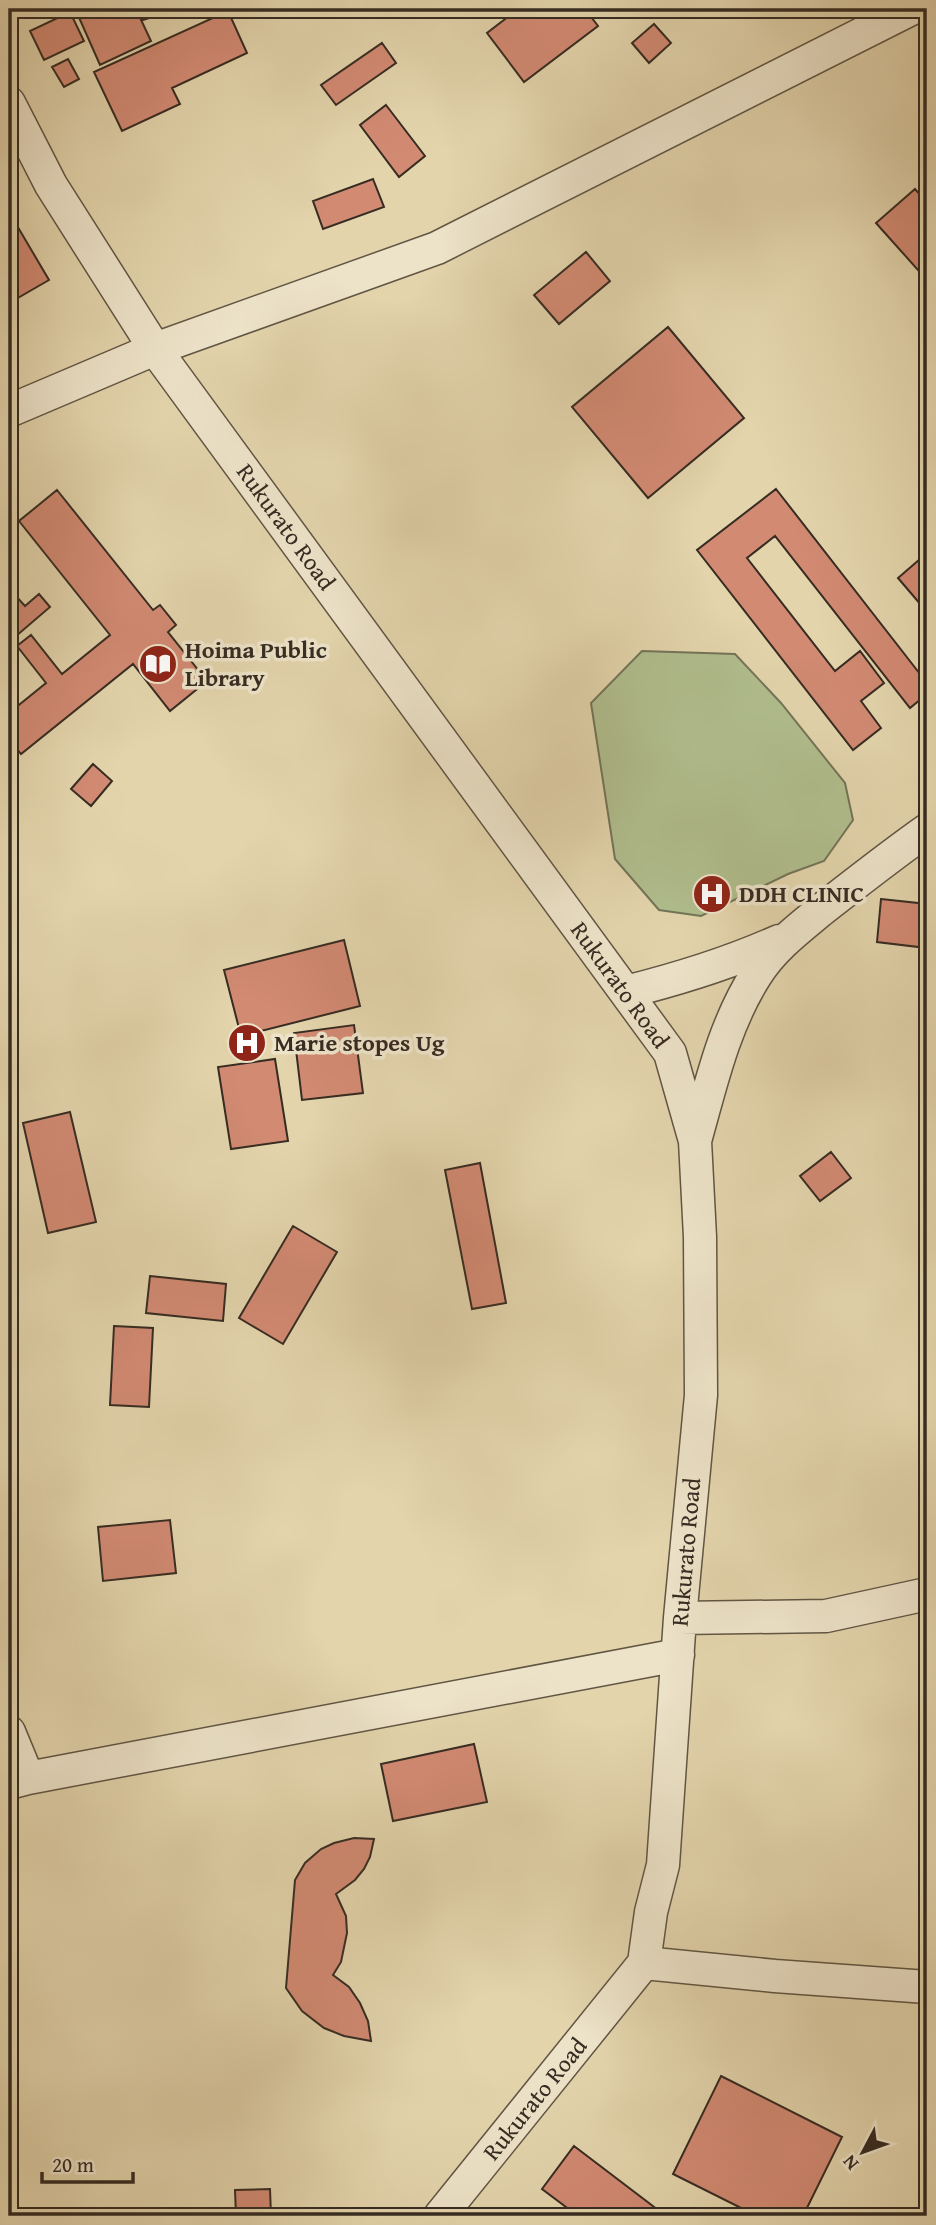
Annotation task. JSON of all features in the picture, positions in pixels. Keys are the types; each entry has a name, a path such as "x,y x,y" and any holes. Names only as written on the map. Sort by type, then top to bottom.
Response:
{"street":[{"path":"9,411 155,349 437,248 911,9"},
{"name":"Rukurato Road","path":"9,103 51,185 155,349 670,1053 695,1141 700,1237 701,1395 680,1618 663,1865 651,1912 644,1963 440,2216"},
{"path":"695,1141 722,1049 736,1012 757,973 787,937 869,871 927,830"},
{"path":"625,992 735,960 787,937"},
{"path":"680,1618 826,1616 927,1594"},
{"path":"9,1732 18,1780 678,1655"},
{"path":"644,1963 927,1987"}],"green space":[{"path":"642,651 735,654 781,703 845,783 853,820 824,861 788,874 701,916 659,910 615,859 591,703"}],"building":[{"path":"87,9 136,9 151,41 100,65 77,13"},
{"path":"140,9 178,9 143,20"},
{"path":"518,9 585,9 598,26 524,82 487,33"},
{"path":"638,9 654,9 644,17"},
{"path":"228,11 247,53 172,88 180,104 122,131 94,72"},
{"path":"70,12 84,41 44,60 30,31"},
{"path":"654,24 671,43 649,63 632,43"},
{"path":"382,43 396,63 336,105 321,85"},
{"path":"68,59 79,79 64,87 52,67"},
{"path":"386,105 425,156 399,177 360,125"},
{"path":"373,179 384,207 323,229 313,201"},
{"path":"915,189 927,203 926,279 876,223"},
{"path":"19,229 49,280 9,303 9,235"},
{"path":"586,252 610,281 559,324 534,295"},
{"path":"668,327 744,418 648,498 572,407"},
{"path":"9,364 22,403 9,407"},
{"path":"776,489 927,683 927,694 910,708 775,536 747,558 835,671 860,651 884,683 861,701 881,728 853,750 697,550"},
{"path":"57,490 153,610 160,605 176,625 168,632 207,681 170,711 133,664 21,754 9,739 9,713 46,683 17,646 31,635 62,674 110,635 19,521"},
{"path":"927,553 927,612 898,578"},
{"path":"14,594 25,606 39,594 50,607 9,642 9,598"},
{"path":"93,764 112,781 91,806 71,789"},
{"path":"881,899 927,904 927,948 877,942"},
{"path":"344,940 360,1006 241,1036 224,970"},
{"path":"354,1025 363,1093 302,1100 294,1033"},
{"path":"275,1059 288,1141 231,1149 218,1067"},
{"path":"9,1071 18,1098 9,1101"},
{"path":"922,1074 927,1075 927,1107 919,1106"},
{"path":"70,1112 96,1222 48,1233 23,1123"},
{"path":"831,1152 851,1178 820,1201 800,1176"},
{"path":"480,1163 506,1303 472,1309 445,1170"},
{"path":"9,1214 13,1247 9,1248"},
{"path":"293,1226 337,1252 283,1344 239,1318"},
{"path":"150,1276 226,1284 223,1321 146,1313"},
{"path":"114,1326 153,1328 149,1407 110,1405"},
{"path":"170,1520 176,1573 103,1581 98,1527"},
{"path":"474,1744 487,1802 393,1821 381,1764"},
{"path":"354,1838 374,1839 364,1869 355,1880 336,1894 346,1916 347,1933 341,1962 333,1975 349,1987 360,2003 368,2021 371,2041 344,2036 324,2028 302,2011 286,1988 295,1880 305,1863 321,1849"},
{"path":"721,2076 842,2137 803,2216 757,2216 673,2174"},
{"path":"574,2146 662,2213 660,2216 578,2216 542,2189"},
{"path":"270,2189 271,2215 236,2216 235,2190"},
{"path":"554,2209 563,2216 548,2216"}],"place":[{"name":"Hoima Public Library","path":"158,664"},
{"name":"DDH CLINIC","path":"712,894"},
{"name":"Marie stopes Ug","path":"247,1043"}]}
